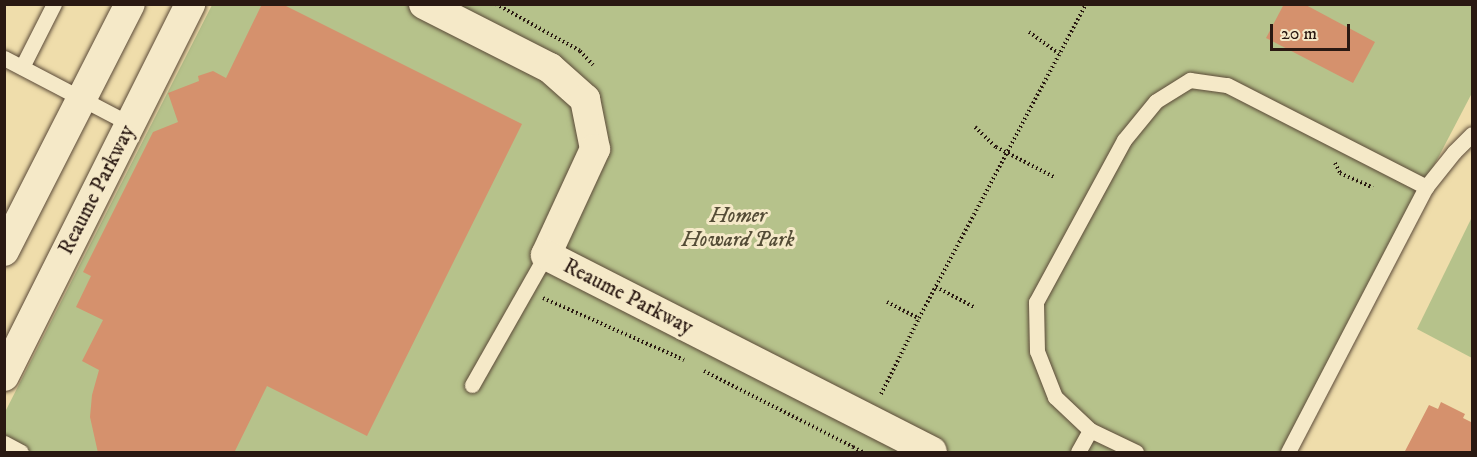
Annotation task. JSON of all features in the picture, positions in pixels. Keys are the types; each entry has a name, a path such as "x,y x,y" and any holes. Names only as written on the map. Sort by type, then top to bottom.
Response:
{"street":[{"path":"4,251 130,4"},
{"name":"Reaume Parkway","path":"4,376 190,4"},
{"name":"Reaume Parkway","path":"432,6 550,68 585,99 595,149 546,255 932,453"}],"lane":[{"path":"22,67 54,4"},
{"path":"4,58 130,124"},
{"path":"1136,453 1090,430 1055,396 1037,351 1036,302 1124,140 1156,102 1190,80 1227,85 1426,188"},
{"path":"1288,453 1426,188 1454,152 1473,134"},
{"path":"472,385 546,255"},
{"path":"1078,453 1090,430"},
{"path":"4,443 21,453"}],"path":[{"path":"877,402 919,318 1086,4"},
{"path":"1029,32 1059,54"},
{"path":"975,128 1007,153 1054,177"},
{"path":"936,287 974,308"},
{"path":"536,294 684,360 863,453"},
{"path":"887,302 919,318"},
{"path":"853,447 860,434"}],"green space":[{"name":"Homer Howard Park","path":"212,5 1472,5 1472,93 1284,452 5,452 4,414"},
{"path":"1472,217 1472,358 1417,329"}],"building":[{"path":"262,4 282,4 522,124 367,436 267,386 234,453 98,453 90,417 92,395 99,370 82,361 103,320 76,307 91,276 83,272 153,132 178,122 168,93 199,81 198,76 213,71 226,78"},
{"path":"1284,4 1304,4 1375,42 1353,83 1266,38"},
{"path":"1441,402 1465,414 1463,418 1473,423 1473,453 1404,453 1429,405 1438,409"}]}
